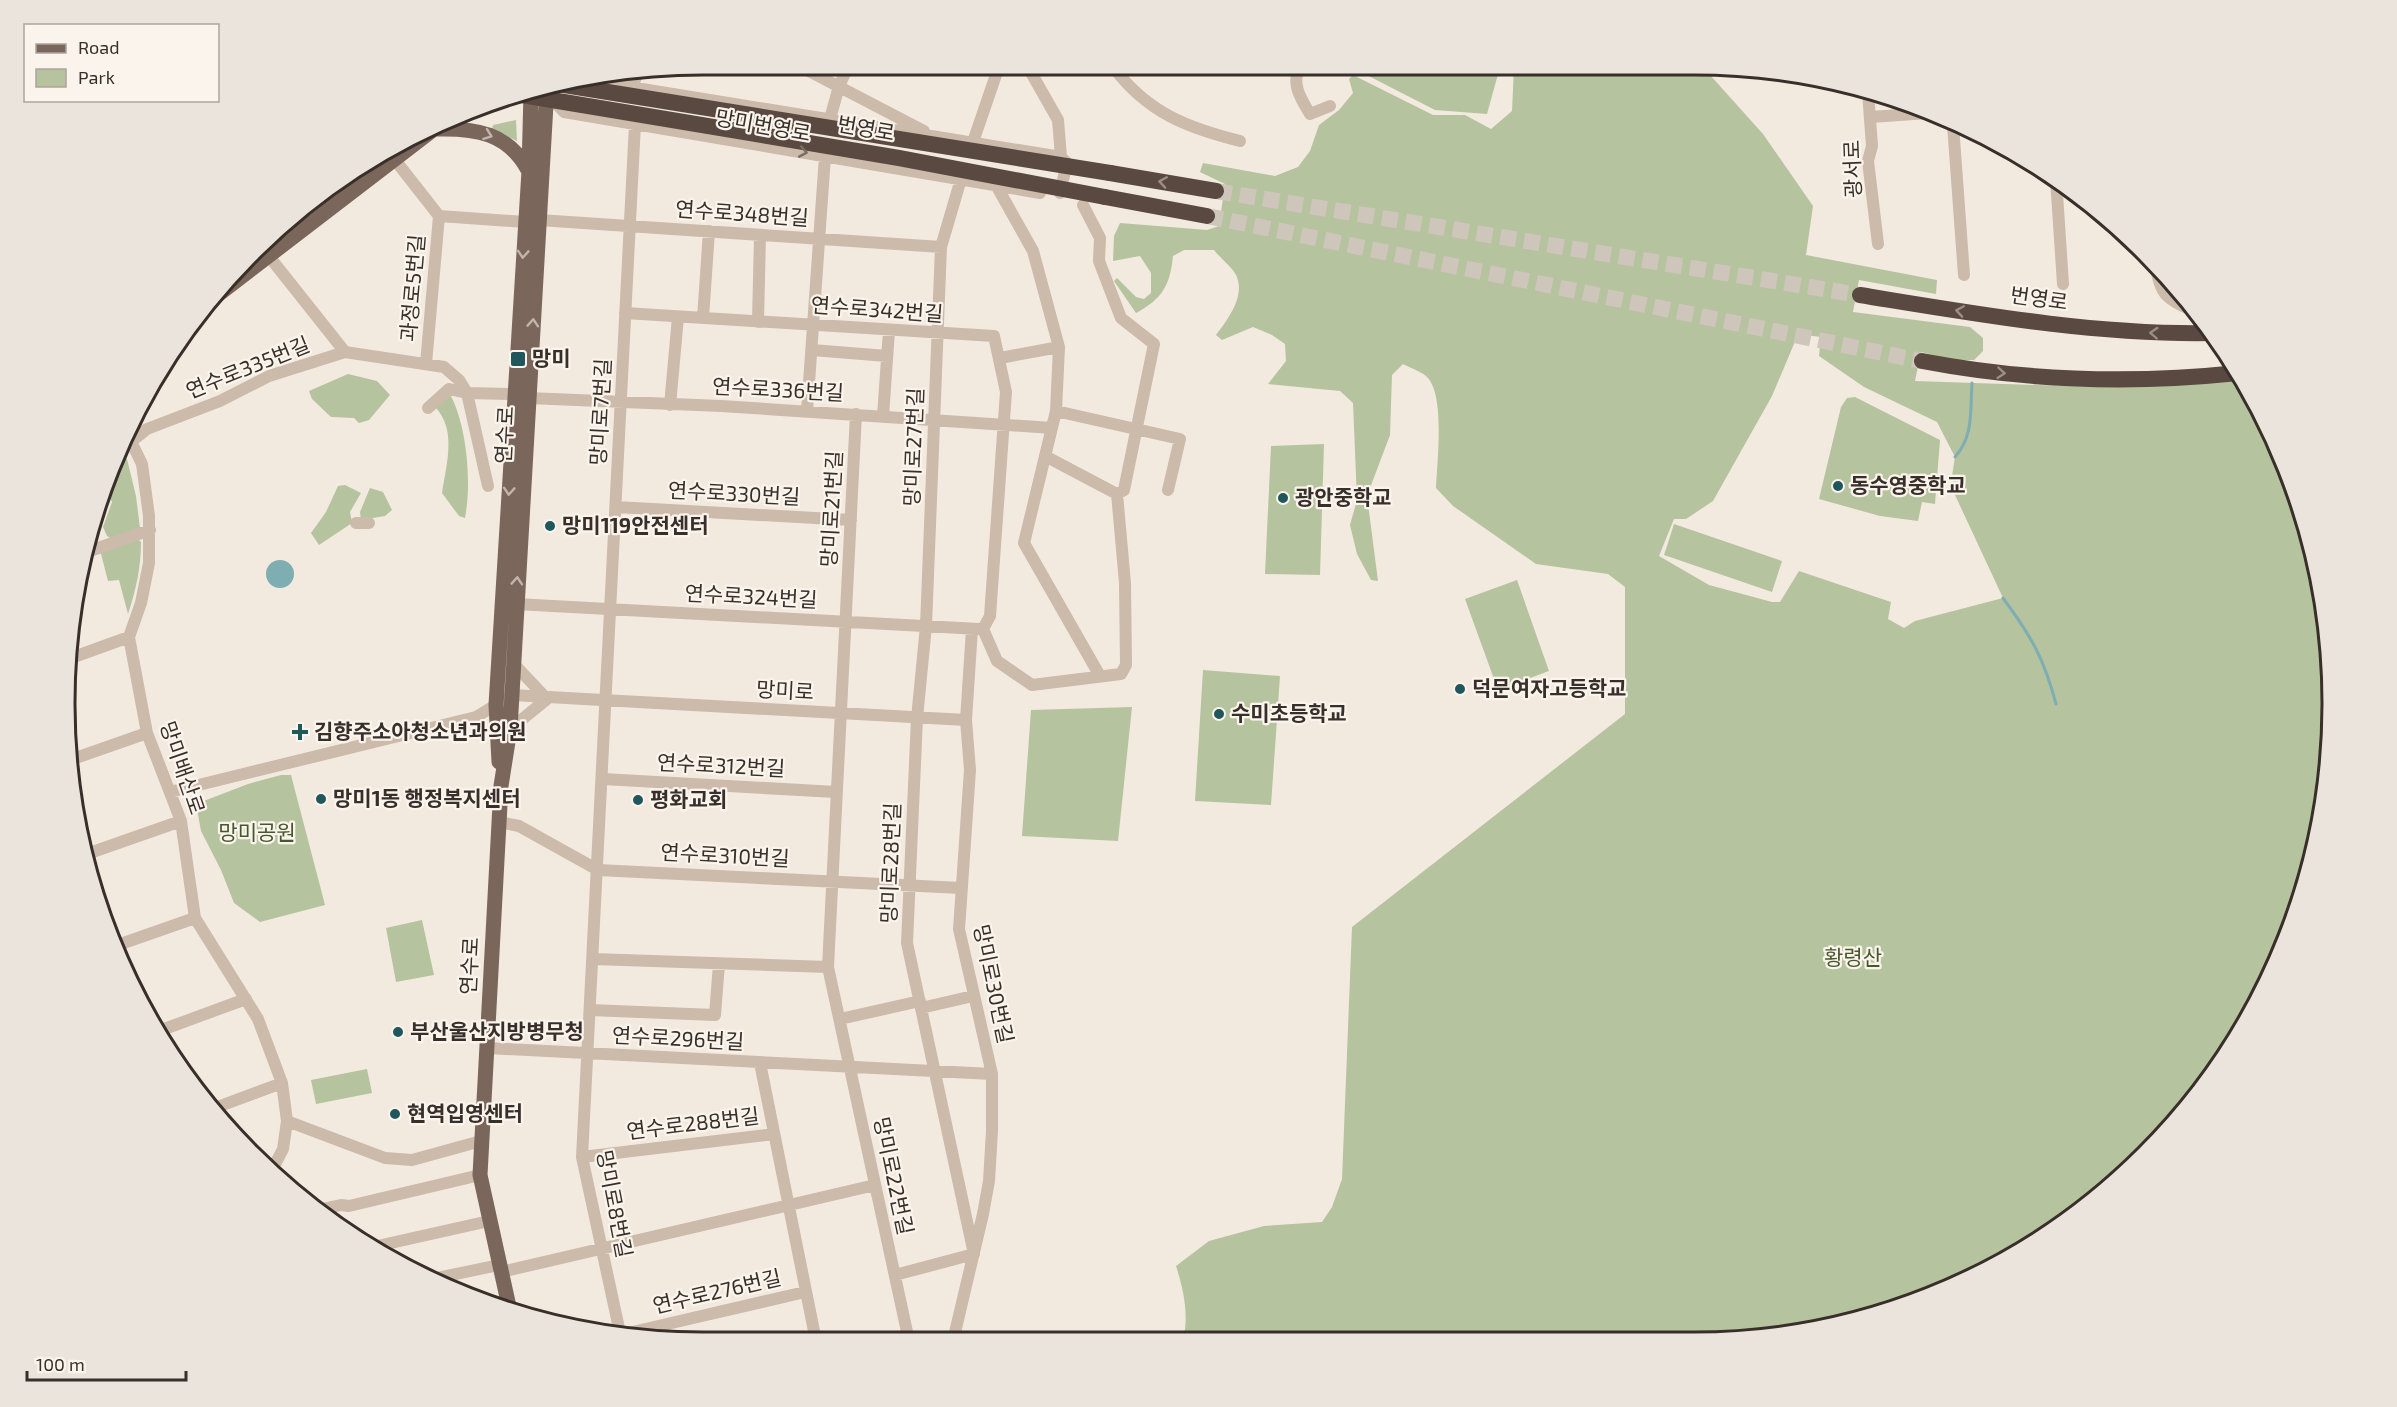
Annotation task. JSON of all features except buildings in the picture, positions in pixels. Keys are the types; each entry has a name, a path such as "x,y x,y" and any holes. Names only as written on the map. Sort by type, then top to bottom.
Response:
{"highway":[{"name":"번영로","path":"557,92 1110,173 1216,191"},
{"name":"번영로","path":"555,93 1207,216"},
{"name":"번영로","path":"1860,295 2069,326 2159,333 2201,333"},
{"path":"1922,361 1982,371 2067,378 2150,379 2228,374"}],"main road":[{"name":"연수로","path":"532,221 529,171 540,96"},
{"name":"연수로","path":"501,786 496,705 521,396 541,96"},
{"path":"455,127 493,136 508,144 529,171"},
{"path":"287,233 368,172"},
{"name":"연수로","path":"505,1300 480,1175 501,786 510,729 512,695 521,396"}],"street":[{"path":"817,75 933,136"},
{"path":"830,119 844,75"},
{"path":"973,142 996,75"},
{"name":"망미번영로","path":"1032,75 1058,120 1060,157"},
{"path":"1120,75 1158,109 1193,129 1240,141"},
{"path":"1296,75 1297,91 1310,114 1330,106"},
{"path":"556,93 627,104 635,79"},
{"name":"망미번영로","path":"546,95 564,112 1054,195 1061,193 1067,163 1060,157 605,83"},
{"name":"광서로","path":"1869,100 1872,146 1868,161 1878,244"},
{"path":"1871,117 1912,114"},
{"name":"망미로7번길","path":"607,702 635,124"},
{"path":"1954,132 1964,275"},
{"path":"807,411 825,156"},
{"name":"과정로5번길","path":"393,157 439,216 426,364"},
{"name":"망미로27번길","path":"917,718 926,626 936,419 941,247 961,179"},
{"path":"996,185 1033,251 1059,347 1056,411 1024,543 1100,676"},
{"path":"2057,191 2063,284"},
{"path":"1083,205 1100,238 1099,261 1121,318 1154,344 1124,490 1117,494"},
{"path":"439,216 532,221"},
{"name":"연수로348번길","path":"532,221 941,247"},
{"path":"703,318 709,231"},
{"path":"758,322 760,235"},
{"path":"266,252 345,352"},
{"path":"2157,280 2158,287 2170,300 2178,304"},
{"name":"연수로342번길","path":"625,313 994,336 1000,358"},
{"path":"670,405 678,317"},
{"path":"883,416 889,331"},
{"path":"966,720 977,629 990,616 1006,392 1000,358 1059,347"},
{"path":"812,350 887,356"},
{"name":"연수로335번길","path":"137,433 220,401 269,376 345,352 444,367 459,380 467,393"},
{"path":"428,408 449,389 467,393 521,396"},
{"path":"467,393 488,486"},
{"name":"연수로336번길","path":"521,396 807,411 1052,428"},
{"path":"1056,411 1180,439 1168,490"},
{"name":"망미로21번길","path":"840,713 856,414"},
{"path":"77,656 129,637 141,603 149,563 150,530 142,464 133,442"},
{"path":"1045,456 1117,494"},
{"path":"977,629 997,661 1032,685 1121,674 1126,665 1125,583 1117,494"},
{"name":"연수로330번길","path":"616,507 851,520"},
{"path":"356,524 369,523"},
{"path":"94,549 150,530"},
{"name":"연수로324번길","path":"516,604 977,629"},
{"name":"망미배산로","path":"129,637 147,733 181,821 195,918 258,1019 282,1083 287,1121 283,1149 275,1163"},
{"path":"510,729 547,699 513,663"},
{"path":"170,792 476,717 512,695"},
{"name":"망미로","path":"512,695 547,699 966,720"},
{"name":"망미로8번길","path":"607,702 582,1157 621,1327"},
{"name":"망미로22번길","path":"840,713 828,967 907,1332"},
{"name":"망미로28번길","path":"917,718 907,944 974,1254"},
{"name":"망미로30번길","path":"955,1332 989,1182 992,1074 959,929 970,770 966,720"},
{"path":"77,757 147,733"},
{"name":"연수로312번길","path":"603,779 836,792"},
{"path":"93,852 181,821"},
{"name":"연수로310번길","path":"499,822 519,825 598,870 961,888"},
{"path":"123,943 195,918"},
{"path":"593,959 828,967"},
{"path":"590,1010 715,1015 719,964"},
{"path":"840,1019 973,996"},
{"path":"166,1028 246,999"},
{"name":"연수로296번길","path":"487,1048 992,1074"},
{"name":"연수로296번길","path":"760,1063 805,1292"},
{"path":"221,1106 282,1083"},
{"path":"287,1121 385,1158 412,1160 481,1141"},
{"name":"연수로288번길","path":"582,1157 774,1134"},
{"path":"330,1209 341,1204 350,1206 480,1175"},
{"path":"447,1276 602,1247 875,1185"},
{"path":"384,1245 489,1221"},
{"path":"895,1275 974,1254"},
{"name":"연수로276번길","path":"640,1329 805,1292 814,1332"}],"green space":[{"name":"황령산","path":"1353,75 1433,115 1465,115 1491,129 1512,111 1514,75 1710,75 1763,134 1813,206 1806,255 1937,280 1936,294 1859,280 1853,312 1970,327 1983,338 1983,351 1974,360 1954,360 1921,352 1915,381 2097,387 2233,380 2257,426 2289,501 2301,541 2317,621 2321,662 2321,745 2317,786 2301,866 2274,944 2238,1018 2216,1053 2166,1118 2108,1176 2043,1226 2008,1248 1934,1284 1856,1311 1776,1327 1735,1331 1185,1332 1185,1303 1176,1266 1209,1241 1264,1226 1322,1222 1332,1207 1342,1179 1352,927 1625,714 1625,587 1608,574 1536,564 1453,506 1436,488 1439,431 1437,400 1433,387 1426,376 1403,364 1392,375 1390,435 1367,496 1378,581 1371,580 1357,554 1350,525 1357,500 1353,403 1340,391 1268,384 1286,361 1285,344 1272,335 1253,327 1222,340 1216,335 1234,307 1239,283 1232,269 1214,250 1184,250 1173,256 1167,284 1158,297 1136,313 1114,281 1117,278 1136,297 1144,299 1151,293 1151,273 1140,256 1113,261 1114,236 1120,223 1207,230 1219,226 1225,184 1200,172 1203,163 1275,176 1298,167 1310,151 1319,125 1339,110 1353,93 1349,79","holes":["1805,335 1821,337 1819,356 1864,387 1937,422 1955,457 1952,476 1955,495 2003,598 1915,621 1904,628 1888,619 1891,602 1799,571 1780,602 1772,602 1709,585 1659,556 1674,519 1686,519 1713,501 1772,396 1797,337"]},
{"path":"1367,75 1498,75 1487,114 1435,110"},
{"path":"516,120 517,141 492,129 493,125"},
{"path":"348,374 377,381 390,395 369,420 359,423 354,418 331,417 312,399 309,391"},
{"path":"450,394 464,438 468,471 465,518 459,516 442,493 448,438 442,417 436,408"},
{"path":"1855,397 1940,440 1935,504 1922,502 1918,521 1880,516 1819,499 1841,407 1847,398"},
{"path":"1324,444 1320,575 1265,574 1271,446"},
{"path":"127,459 136,496 140,528 112,539 107,536 103,527 112,502 110,497 124,460"},
{"path":"345,485 361,493 350,512 352,523 319,545 311,533 326,512 338,486"},
{"path":"370,488 383,492 392,510 385,516 361,520 360,512"},
{"path":"1674,524 1782,561 1772,592 1664,555"},
{"path":"137,538 141,542 140,560 136,587 128,614 119,580 108,581 100,550"},
{"path":"1517,580 1549,671 1498,690 1465,599"},
{"path":"1203,670 1280,676 1271,805 1195,801"},
{"path":"1132,707 1118,841 1022,836 1031,710"},
{"name":"망미공원","path":"281,775 291,775 325,905 260,922 234,903 221,870 201,831 196,804 248,784"},
{"path":"422,920 434,975 396,982 386,928"},
{"path":"367,1069 372,1093 316,1104 311,1080"}],"water":[{"path":"280,560 290,564 294,574 290,584 280,588 270,584 266,574 270,564"}],"waterway":[{"path":"1955,457 1968,431 1972,383"},
{"path":"2003,598 2035,648 2047,673 2056,704"}],"tunnel":[{"path":"1216,191 1860,295"},
{"path":"1207,216 1922,361"}],"place":[{"name":"망미","path":"518,359"},
{"name":"동수영중학교","path":"1838,486"},
{"name":"광안중학교","path":"1283,498"},
{"name":"망미119안전센터","path":"550,526"},
{"name":"덕문여자고등학교","path":"1460,689"},
{"name":"수미초등학교","path":"1219,714"},
{"name":"김향주소아청소년과의원","path":"300,732"},
{"name":"망미1동 행정복지센터","path":"321,799"},
{"name":"평화교회","path":"638,800"},
{"name":"부산울산지방병무청","path":"398,1032"},
{"name":"현역입영센터","path":"395,1114"}]}
